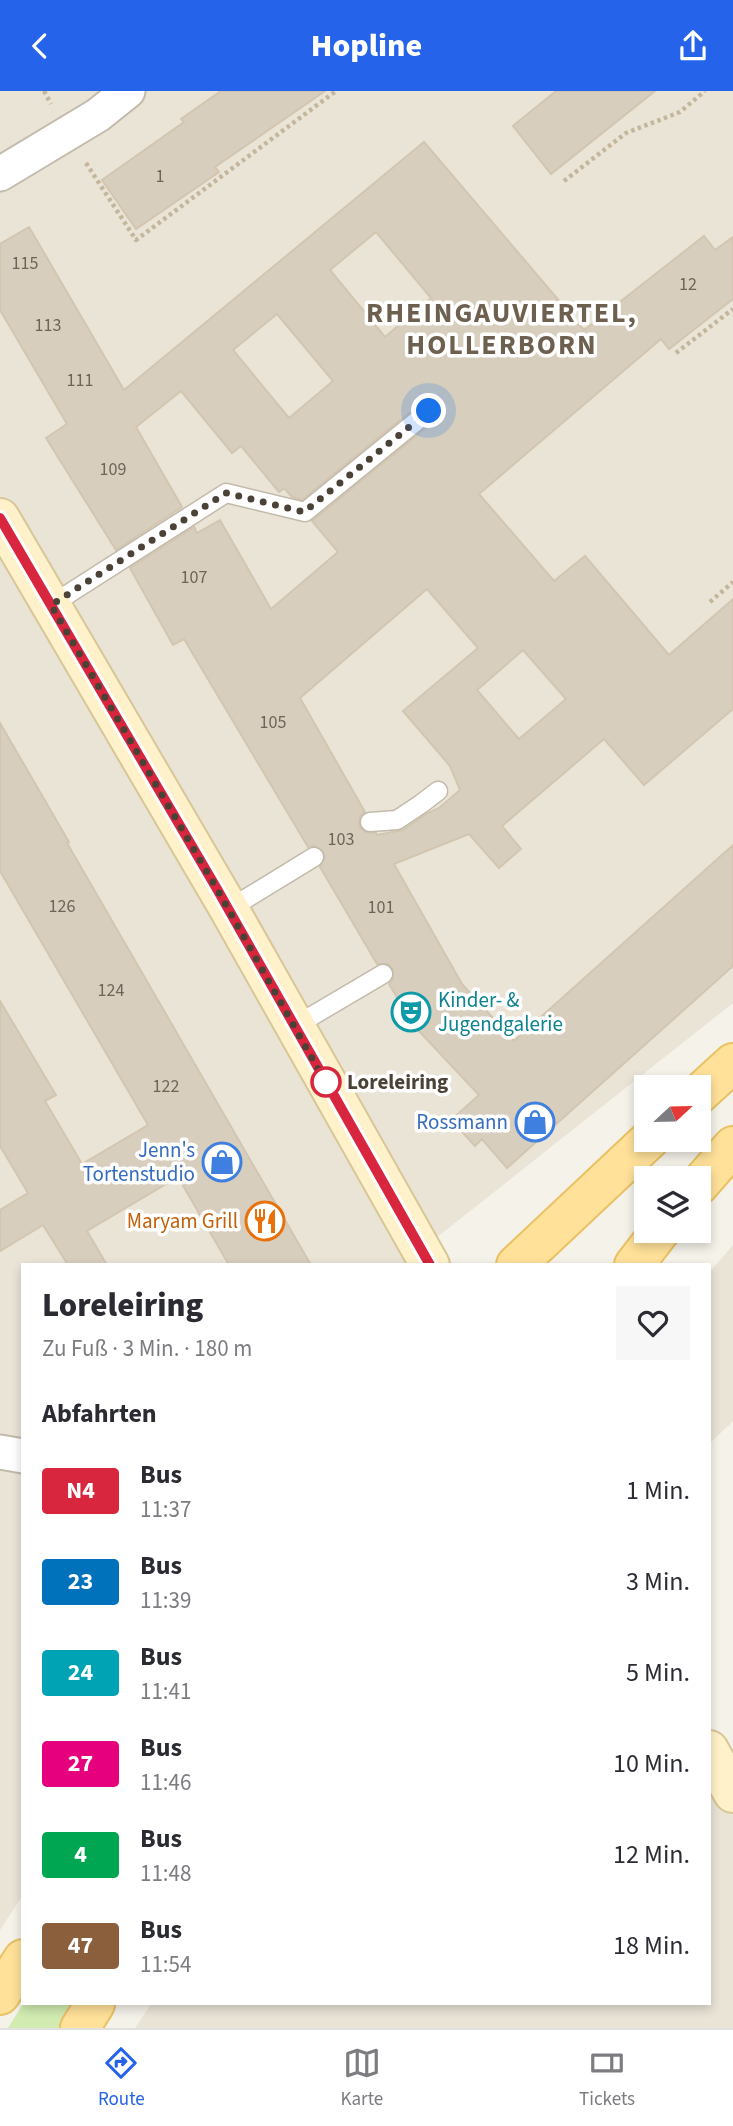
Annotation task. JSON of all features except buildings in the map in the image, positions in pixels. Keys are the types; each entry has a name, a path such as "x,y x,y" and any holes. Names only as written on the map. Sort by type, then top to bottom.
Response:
{"main road":[{"path":"0,518 229,909 429,1263"},
{"path":"711,1083 733,1063"},
{"path":"711,1171 733,1146"},
{"path":"518,1263 636,1152"},
{"path":"636,1263 651,1243"},
{"path":"711,1754 733,1793"},
{"path":"0,1995 21,1962"},
{"path":"80,2028 94,2005"}],"street":[{"path":"0,174 68,135 128,91"},
{"path":"0,1452 21,1456"}],"lane":[{"path":"51,605 226,493 304,512 429,411"},
{"path":"370,822 397,820 438,791"},
{"path":"229,909 314,857"},
{"path":"295,1026 383,974"}],"path":[{"path":"44,91 68,135 136,240 336,91"},
{"path":"564,181 626,133 680,112 705,91"},
{"path":"676,353 733,309"},
{"path":"710,602 733,582"}],"shaded area":[{"path":"0,91 733,91 733,1003 642,1075 634,1075 634,1081 405,1263 21,1263 21,1898 0,1930"},
{"path":"733,1245 733,1421 711,1442 711,1271"},
{"path":"733,1756 733,2028 135,2028 150,2005 711,2005 711,1773"}],"green space":[{"path":"22,2005 75,2005 60,2028 8,2028"}],"bus line":[{"name":"N4","path":"0,518 217,889 429,1263"}],"place":[{"name":"Kinder- & Jugendgalerie","path":"411,1012"},
{"name":"Loreleiring","path":"326,1082"},
{"name":"Rossmann","path":"535,1122"},
{"name":"Jenn's Tortenstudio","path":"222,1162"},
{"name":"Maryam Grill","path":"265,1221"}],"district":[{"name":"RHEINGAUVIERTEL, HOLLERBORN","path":"502,328"}],"route":[{"path":"326,1082 331,1092 217,889 51,605 226,493 304,512 429,411"}]}
